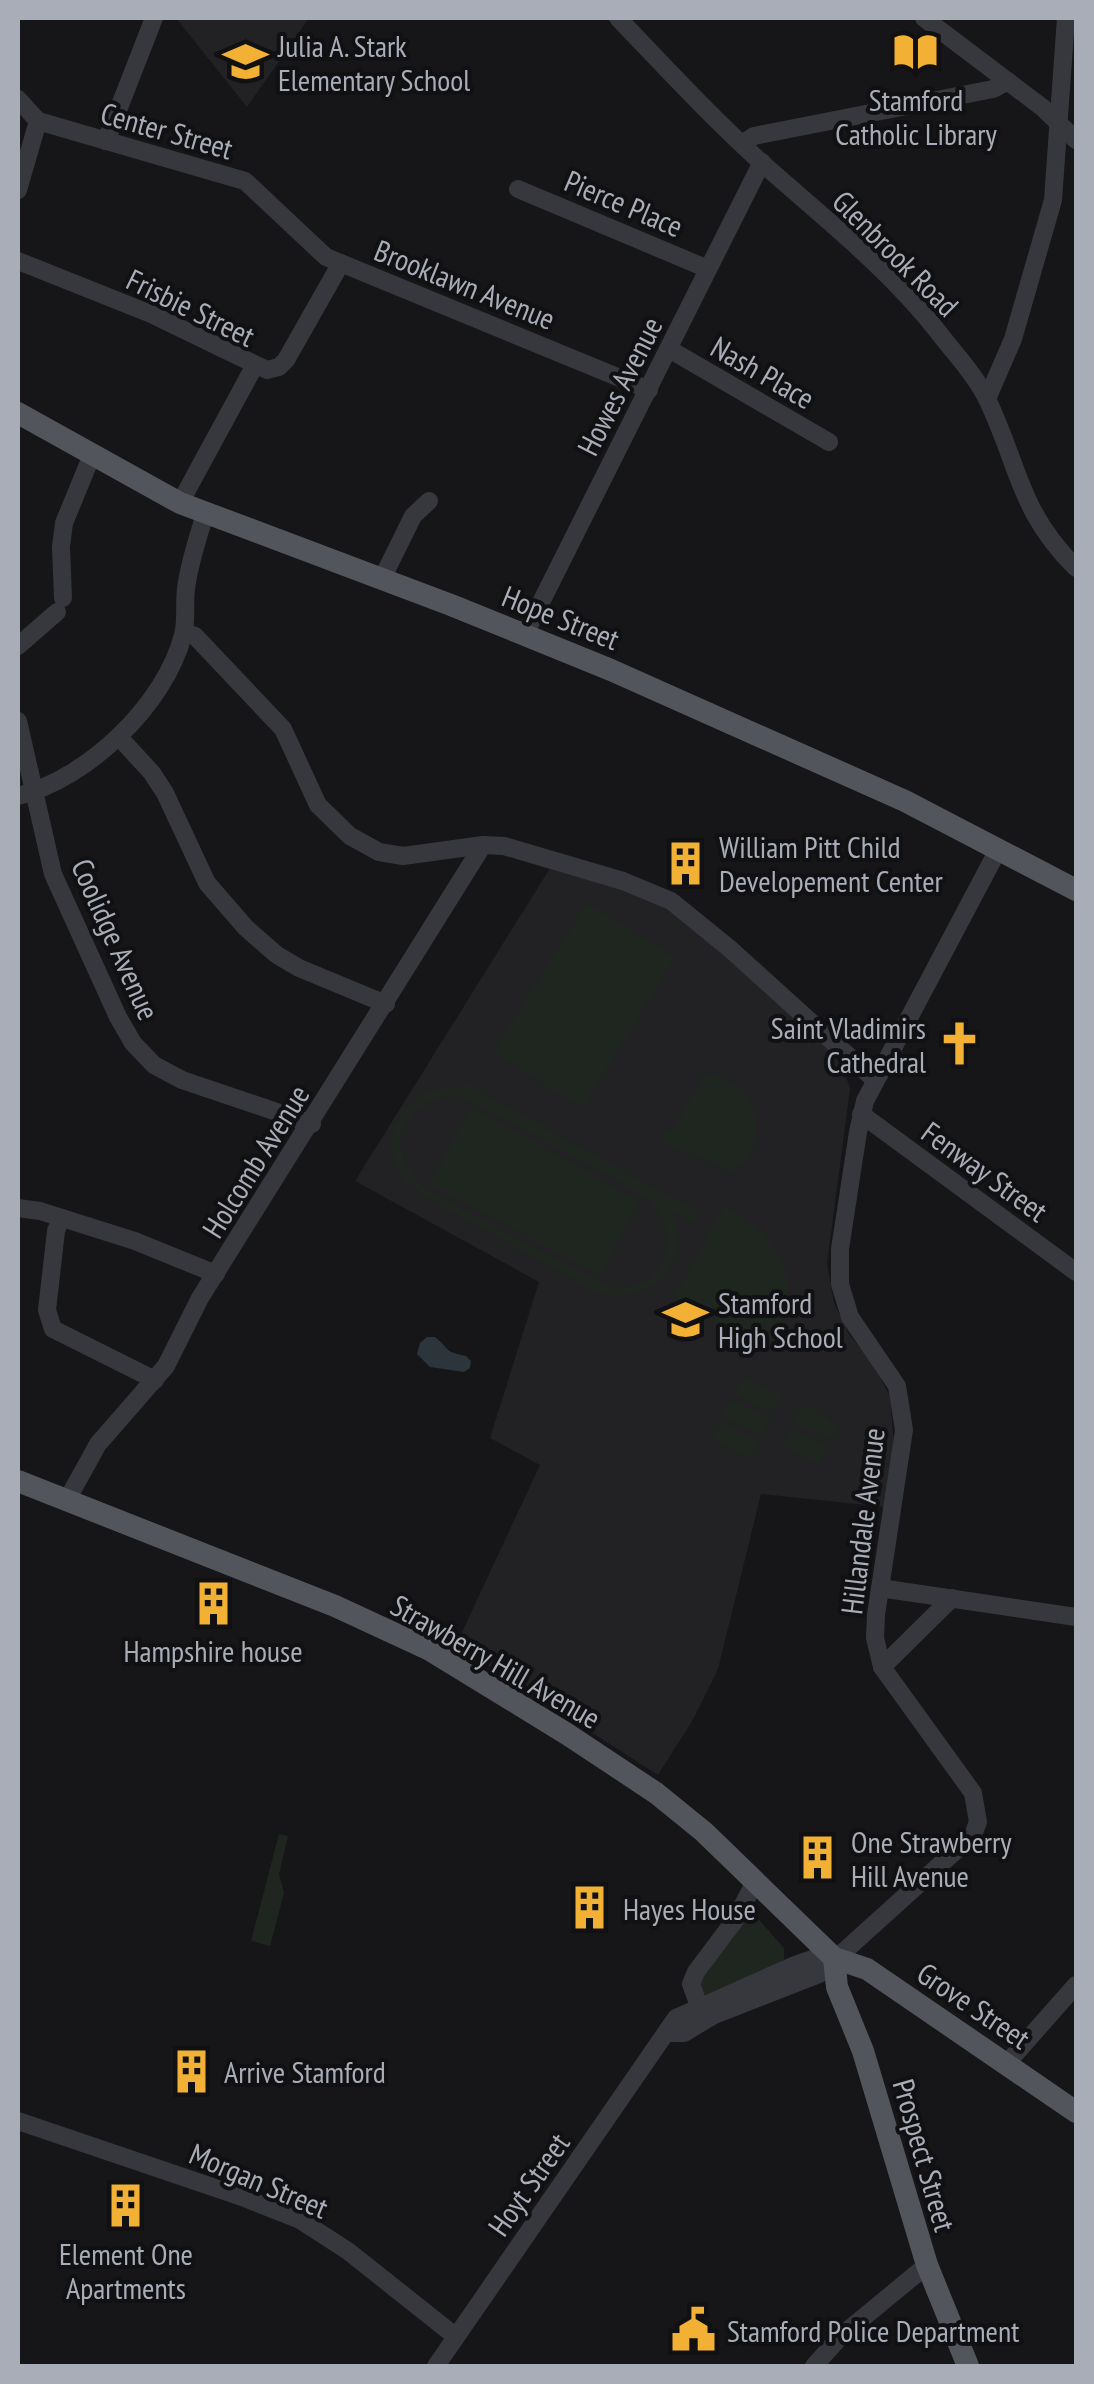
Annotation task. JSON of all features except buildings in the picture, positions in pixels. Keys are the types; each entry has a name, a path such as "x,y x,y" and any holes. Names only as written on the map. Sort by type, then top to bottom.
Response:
{"main road":[{"name":"Hope Street","path":"18,413 180,503 525,634 819,762 999,848 1076,890"},
{"name":"Strawberry Hill Avenue","path":"18,1481 335,1606 430,1650 656,1793 704,1832 834,1958"},
{"name":"Grove Street","path":"834,1958 867,1969 1076,2112"},
{"name":"Prospect Street","path":"834,1958 836,1986 863,2051 926,2265 968,2366"}],"street":[{"path":"106,141 154,18"},
{"name":"Glenbrook Road","path":"618,18 742,144 901,289 937,331 988,399 1028,505 1052,543 1076,568"},
{"path":"924,18 1008,81 1076,140"},
{"path":"988,399 1006,362 1057,178 1066,18"},
{"path":"742,144 755,136 993,89 1008,81"},
{"path":"18,99 38,122 18,190"},
{"name":"Center Street","path":"38,122 245,181 326,257 341,263"},
{"name":"Howes Avenue","path":"525,634 762,162"},
{"name":"Pierce Place","path":"518,189 708,269"},
{"name":"Frisbie Street","path":"18,261 151,314 255,365 180,503"},
{"name":"Brooklawn Avenue","path":"255,365 270,370 284,363 341,263 649,390"},
{"name":"Nash Place","path":"669,349 828,442"},
{"path":"18,646 60,605 64,523 92,456"},
{"path":"382,579 413,516 430,501"},
{"path":"26,794 75,770 119,737 152,696 175,658 184,632 186,587 205,514"},
{"path":"184,632 195,636 269,712 290,740 318,805 350,836 379,852 402,856 483,844 524,850 644,888 671,901 726,945 876,1080"},
{"name":"Coolidge Avenue","path":"18,722 26,794 60,893 132,1043 154,1065 182,1080 312,1124"},
{"path":"119,737 136,753 165,794 207,883 246,928 299,968 386,1004"},
{"name":"Holcomb Avenue","path":"67,1500 98,1444 156,1380 216,1274 483,844"},
{"name":"Hillandale Avenue","path":"882,1667 875,1638 904,1430 897,1386 850,1317 840,1284 840,1249 861,1114 999,848"},
{"name":"Fenway Street","path":"861,1114 1076,1272"},
{"path":"18,1208 166,1251 216,1274"},
{"path":"61,1218 56,1230 47,1310 53,1329 156,1380"},
{"path":"880,1588 1076,1616"},
{"path":"666,2032 684,2033 714,2014 819,1974 973,1835 978,1822 973,1793 882,1667 952,1598"},
{"path":"700,2006 691,1984 696,1972 735,1920 755,1882"},
{"name":"Hoyt Street","path":"436,2366 676,2018 796,1964 818,1957 834,1958"},
{"path":"1007,2063 1076,1985"},
{"name":"Morgan Street","path":"18,2120 242,2196 300,2220 348,2250 455,2336"},
{"path":"814,2366 841,2336 926,2265"}],"shaded area":[{"name":"Julia A. Stark Elementary School","path":"176,18 309,18 247,107"},
{"name":"Stamford High School","path":"552,865 657,902 716,948 827,1047 843,1067 850,1089 827,1264 834,1303 890,1397 894,1445 885,1507 761,1494 718,1669 694,1718 658,1775 456,1645 540,1465 490,1438 539,1282 355,1181"},
{"path":"587,903 675,958 582,1108 493,1052"},
{"path":"711,1074 743,1091 755,1115 753,1148 748,1158 730,1172 663,1141 663,1134 675,1126 704,1075"},
{"path":"463,1082 700,1213 693,1224 673,1212 676,1250 663,1278 636,1293 598,1293 412,1187 397,1169 391,1149 397,1121 406,1108 429,1091 459,1089","holes":["454,1096 473,1102 648,1198 666,1232 661,1264 651,1276 638,1284 620,1287 600,1283 425,1188 404,1159 402,1130 420,1107 435,1100"]},
{"path":"471,1107 640,1201 600,1276 430,1184"},
{"path":"724,1206 762,1233 784,1266 788,1285 786,1305 767,1348 679,1305 675,1295"},
{"path":"427,1337 435,1337 450,1351 466,1356 471,1361 470,1368 464,1372 430,1367 417,1354"},
{"path":"743,1377 781,1395 773,1413 734,1394"},
{"path":"731,1400 770,1418 761,1435 723,1417"},
{"path":"802,1404 839,1423 831,1440 793,1422"},
{"path":"720,1423 759,1441 750,1458 712,1440"},
{"path":"790,1428 828,1446 819,1463 782,1445"},
{"path":"279,1834 288,1836 279,1874 284,1893 270,1946 251,1941"},
{"path":"748,1907 784,1948 784,1959 777,1966 702,1996 698,1982"}],"place":[{"name":"Stamford Catholic Library","path":"916,52"},
{"name":"Julia A. Stark Elementary School","path":"245,62"},
{"name":"William Pitt Child Developement Center","path":"686,863"},
{"name":"Saint Vladimirs Cathedral","path":"959,1044"},
{"name":"Stamford High School","path":"685,1319"},
{"name":"Hampshire house","path":"213,1603"},
{"name":"One Strawberry Hill Avenue","path":"818,1858"},
{"name":"Hayes House","path":"590,1908"},
{"name":"Arrive Stamford","path":"191,2071"},
{"name":"Element One Apartments","path":"126,2206"},
{"name":"Stamford Police Department","path":"694,2330"}]}
